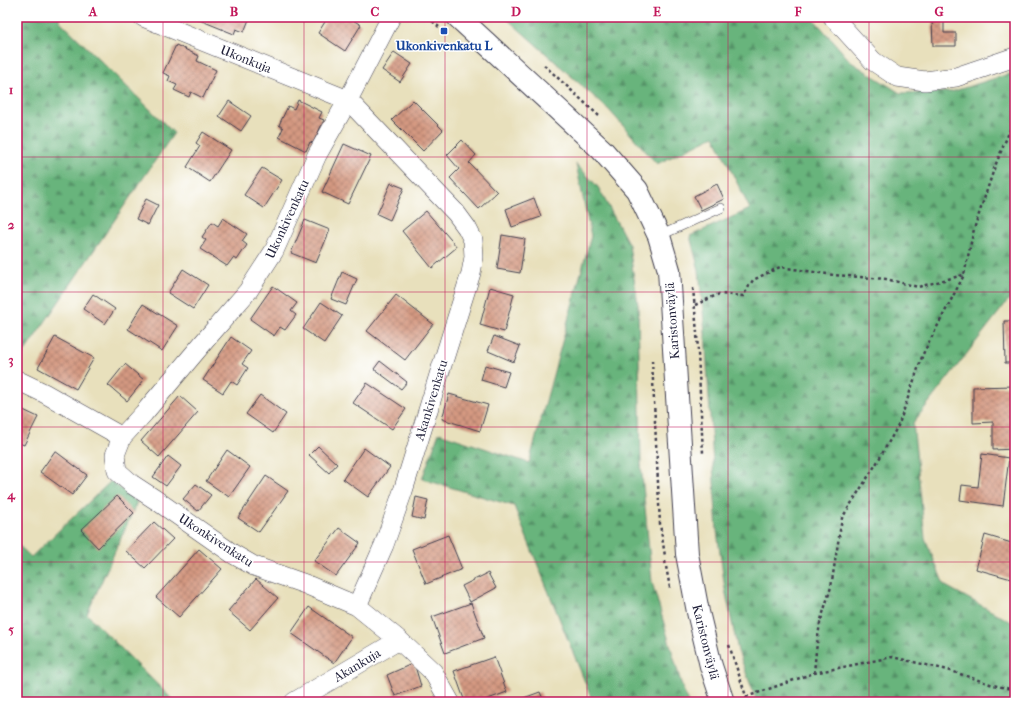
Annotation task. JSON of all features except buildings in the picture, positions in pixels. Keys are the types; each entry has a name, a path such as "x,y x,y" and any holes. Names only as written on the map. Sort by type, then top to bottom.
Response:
{"street":[{"name":"Ukonkuja","path":"143,17 348,100"},
{"name":"Ukonkivenkatu","path":"357,606 305,584 254,566 233,554 133,485 117,471 115,455 122,438 248,291 274,251 317,155 348,100 391,17"},
{"path":"833,17 873,61 898,77 925,81 956,77 1015,57"},
{"name":"Karistonväylä","path":"451,24 602,150 636,190 660,236 669,270 687,554 703,635 711,666 723,702"},
{"name":"Akankivenkatu","path":"348,100 456,213 467,228 473,240 474,257 471,273 404,491 384,545 357,606"},
{"path":"17,380 44,393 122,438"},
{"path":"357,606 399,640 432,672 450,702"},
{"name":"Akankuja","path":"294,702 399,640"}],"lane":[{"path":"660,236 721,208"}],"path":[{"path":"428,17 451,24"},
{"path":"814,673 820,623 832,587 842,518 878,461 899,424 923,354 964,275 976,222 995,166 1015,118"},
{"path":"694,305 719,294 743,296 753,280 780,267 834,275 886,279 918,287 964,275"},
{"path":"652,358 660,524 667,575 671,590"},
{"path":"746,697 814,673 892,657 948,670 993,685 1015,690"}],"green space":[{"path":"17,17 59,17 60,21 174,133 17,363"},
{"path":"505,17 812,17 851,62 900,93 951,92 1015,72 1015,230 1010,298 913,423 925,538 944,585 1015,624 1015,702 757,702 738,651 725,589 717,531 705,332 699,270 690,236 750,209 714,136 657,164 609,110"},
{"path":"576,164 598,187 629,245 638,305 641,464 652,582 684,693 688,702 593,702 514,506 422,479 439,433 529,463 591,236"},
{"path":"111,481 137,502 87,614 175,702 17,702 17,544 31,557"}],"place":[{"name":"Ukonkivenkatu L","path":"444,31"}]}
